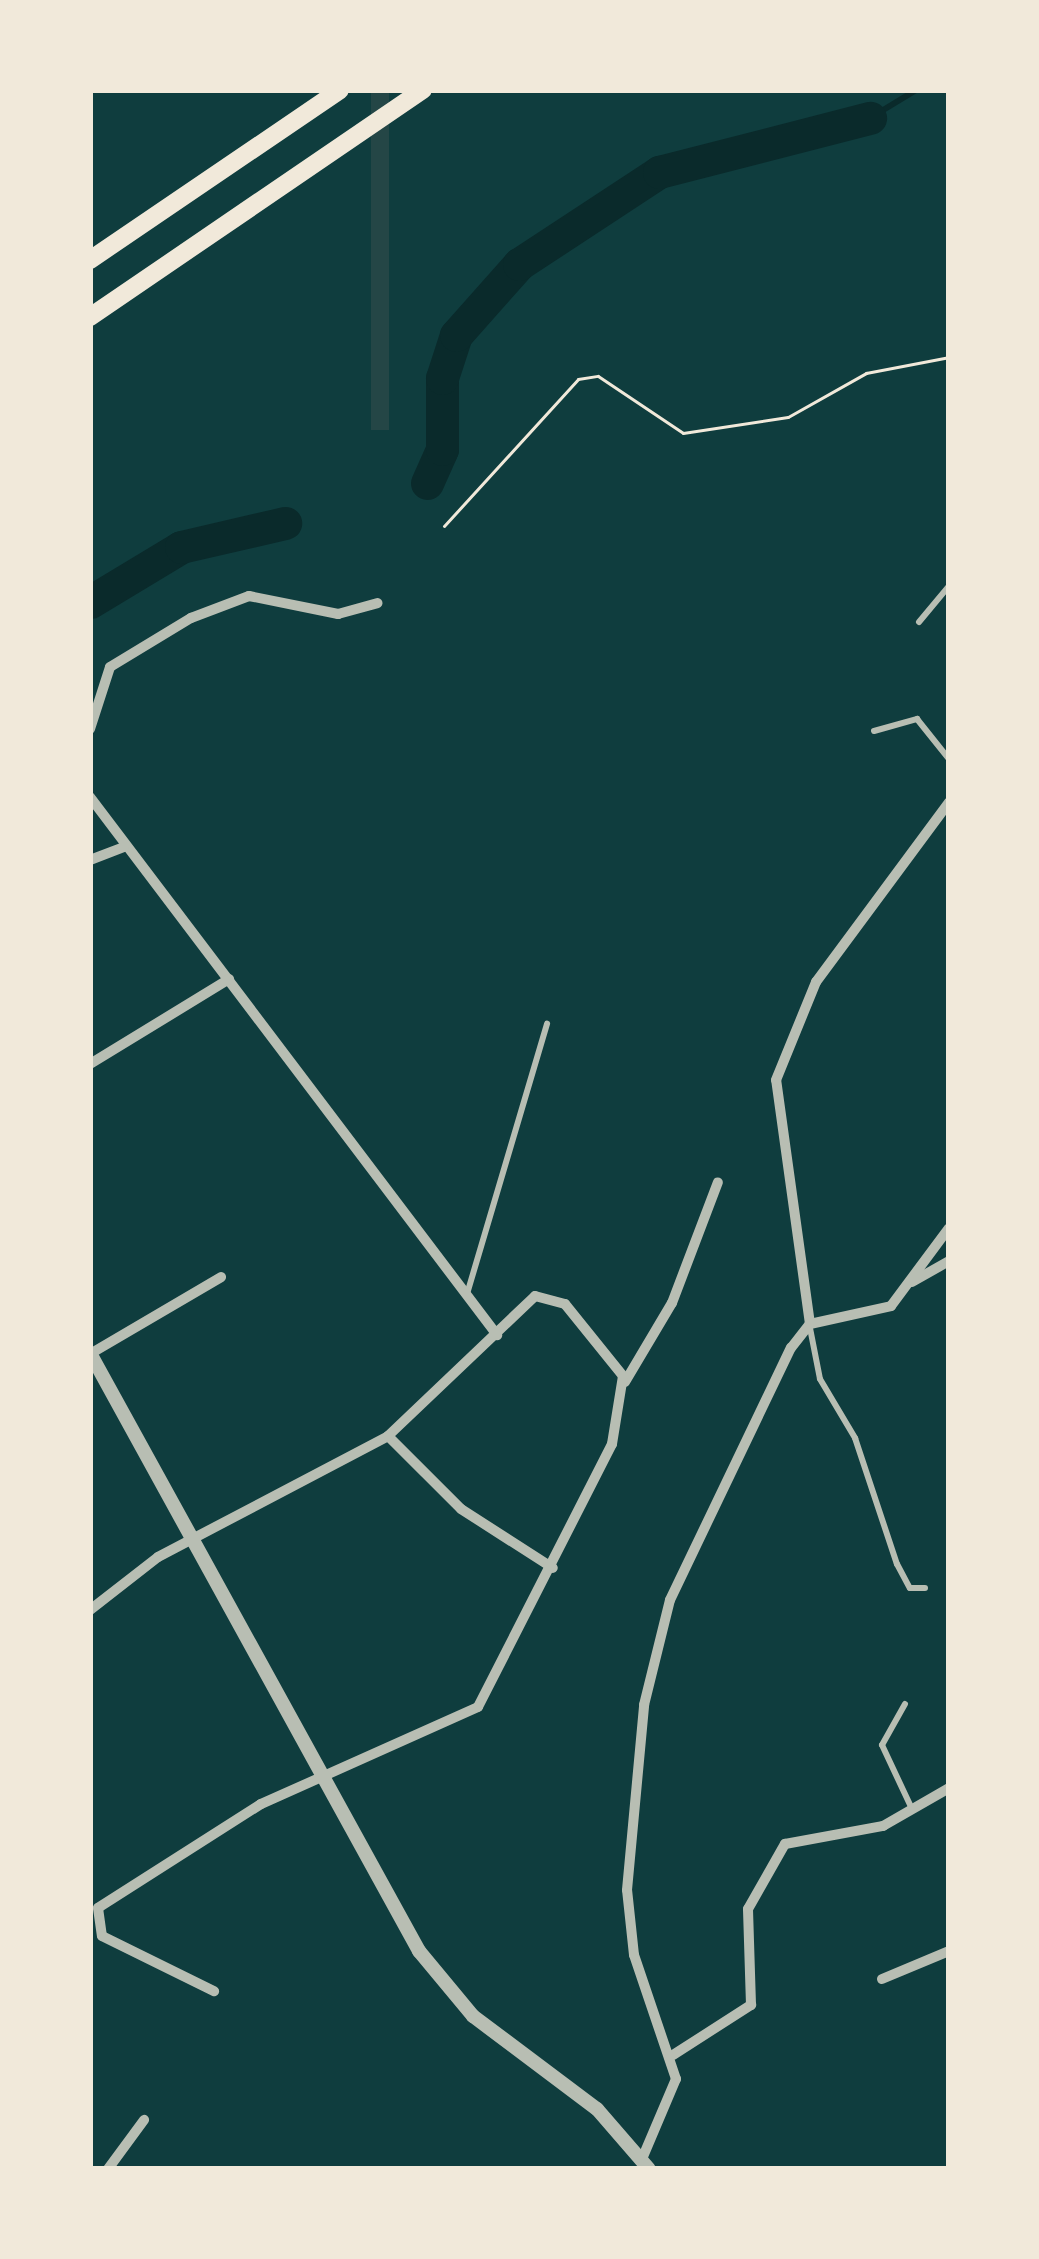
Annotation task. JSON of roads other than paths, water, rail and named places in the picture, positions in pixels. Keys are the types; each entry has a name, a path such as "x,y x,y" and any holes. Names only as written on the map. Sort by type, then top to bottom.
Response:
{"highway":[{"path":"90,260 340,90"},
{"path":"90,317 423,90"}],"street":[{"path":"90,729 110,667 190,618 249,596 338,614 378,603"},
{"path":"90,797 497,1335"},
{"path":"221,1277 90,1354 321,1780 440,1981 645,2164 674,2095 673,2055 627,1919 648,1678 683,1566 810,1324 776,1080 816,982 949,802"},
{"path":"90,860 124,847"},
{"path":"90,1064 229,980"},
{"path":"214,1991 96,1934 98,1908 113,1891 321,1780 478,1707 553,1568 612,1444 623,1385 672,1303 718,1183"},
{"path":"810,1324 878,1313 909,1284 949,1228"},
{"path":"909,1284 949,1261"},
{"path":"90,1610 125,1576 191,1545 388,1436 497,1335 525,1300 556,1296 623,1385"},
{"path":"388,1436 461,1509 553,1568"},
{"path":"673,2055 752,2006 748,1909 771,1858 810,1835 883,1826 949,1788"},
{"path":"882,1979 949,1951"},
{"path":"108,2169 144,2120"}],"lane":[{"path":"919,622 949,586"},
{"path":"874,731 917,719 949,759"},
{"path":"467,1294 547,1024"},
{"path":"810,1324 820,1379 855,1438 897,1564 910,1588 925,1588"},
{"path":"905,1704 882,1745 912,1810"}],"waterway":[{"path":"870,118 916,90"},
{"path":"427,483 442,449 442,378 456,335 519,264 659,172 870,118"},
{"path":"90,602 181,547 285,523"}]}
